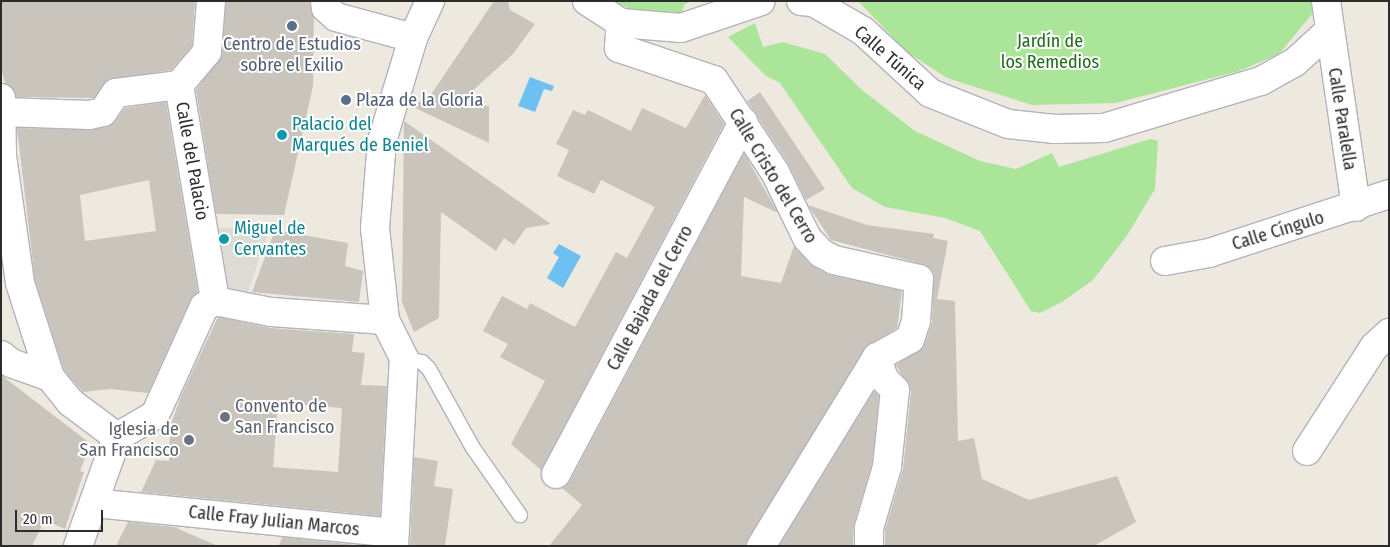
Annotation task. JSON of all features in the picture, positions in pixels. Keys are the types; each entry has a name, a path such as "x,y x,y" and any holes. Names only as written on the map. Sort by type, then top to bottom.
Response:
{"street":[{"name":"Calle del Palacio","path":"211,1 207,52 179,85 215,301"},
{"path":"325,1 326,8 336,17 413,38"},
{"path":"394,539 404,358 385,320 375,228 382,140 413,38 430,1"},
{"path":"588,1 621,23 681,28 728,5 761,1"},
{"name":"Calle Túnica","path":"801,1 813,2 863,30 930,93 1008,124 1055,129 1104,128 1185,106 1261,82 1294,63 1328,31"},
{"name":"Calle Paralella","path":"1326,1 1328,31 1356,207"},
{"name":"Calle Cristo del Cerro","path":"621,23 619,48 714,80 775,172 807,238 820,253 834,260 919,279 916,321 910,339 877,357"},
{"path":"117,436 70,402 50,377 20,283 1,156 2,105 89,115 103,112 116,93 179,85"},
{"name":"Calle Bajada del Cerro","path":"556,474 743,122"},
{"name":"Calle Cíngulo","path":"1165,261 1209,252 1356,207 1389,194"},
{"path":"78,546 117,436 155,415 204,307 215,301 271,312 385,320"},
{"path":"1308,451 1374,348 1389,332"},
{"path":"1,355 11,363 50,377"},
{"path":"761,546 877,357"},
{"path":"869,546 869,528 887,467 895,390 884,380 877,357"},
{"name":"Calle Fray Julian Marcos","path":"94,503 394,539"}],"lane":[{"path":"404,358 422,362 429,369 473,448 520,515"}],"green space":[{"path":"613,1 691,1 684,5 682,12 660,14 635,11"},
{"name":"Jardín de los Remedios","path":"858,1 1312,1 1313,13 1279,54 1239,71 1116,103 1032,105 947,78 907,52"},
{"path":"755,23 763,47 783,42 825,54 862,90 915,131 980,161 1016,169 1052,153 1059,167 1150,139 1158,141 1155,189 1128,234 1093,280 1062,302 1040,313 1031,311 980,231 945,218 885,207 852,188 780,83 766,76 728,37"}],"shaded area":[{"path":"203,227 269,230 247,295 223,288"}],"water":[{"path":"530,77 554,86 552,91 544,89 535,112 518,106"},
{"path":"559,244 581,256 563,288 547,278 559,257 553,253"}],"building":[{"path":"1,1 195,1 192,46 171,70 108,80 94,98 16,97 5,83 1,68"},
{"path":"226,1 310,1 314,17 313,86 284,215 216,214 196,90 222,54"},
{"path":"494,1 508,1 510,10 535,24 513,54 458,104 489,106 489,143 409,105 410,101 426,102"},
{"path":"760,92 825,189 806,200 788,163 747,101"},
{"path":"705,95 724,124 541,470 511,444 545,381 500,357 508,344 483,331 502,296 527,309 530,303 575,327 616,252 627,258 655,207 601,180 594,194 557,176 569,150 556,144 573,110 585,115 588,110 631,131 642,108 686,128"},
{"path":"166,102 198,293 190,301 148,393 110,389 83,392 64,370 35,280 17,128 92,130 115,121 125,108","holes":["149,180 156,231 85,241 80,195"]},
{"path":"404,121 551,224 526,228 514,245 504,238 496,251 441,212 439,318 414,332 402,302"},
{"path":"744,153 778,213 744,197 741,276 781,283 794,246 810,264 827,274 902,291 897,328 864,349 745,546 549,546 582,505 562,488 570,481"},
{"path":"808,205 867,225 934,234 933,238 948,241 937,299 955,301 958,441 974,438 982,479 1029,500 1117,476 1136,522 1094,546 885,546 885,530 903,469 911,392 896,365 925,344 932,322 934,273 922,264 831,240"},
{"path":"275,230 348,243 345,266 363,271 359,302 252,292"},
{"name":"Convento de San Francisco","path":"218,317 270,328 354,334 352,352 365,353 361,385 387,386 380,516 141,492 156,460 169,461 170,427 181,396","holes":["278,403 342,408 338,472 273,467"]},
{"path":"1,375 87,441 77,454 85,458 80,471 84,472 65,529 45,520 32,546 1,546"},
{"path":"874,391 879,396 872,464 854,524 853,546 779,546"},
{"path":"414,457 438,461 434,486 453,489 445,546 410,546"},
{"path":"128,522 174,527 218,546 116,546"},
{"path":"282,537 365,546 279,546"}],"place":[{"name":"Centro de Estudios sobre el Exilio","path":"292,26"},
{"name":"Plaza de la Gloria","path":"346,100"},
{"name":"Palacio del Marqués de Beniel","path":"282,135"},
{"name":"Miguel de Cervantes","path":"224,239"},
{"name":"Convento de San Francisco","path":"225,417"},
{"name":"Iglesia de San Francisco","path":"189,440"}]}
